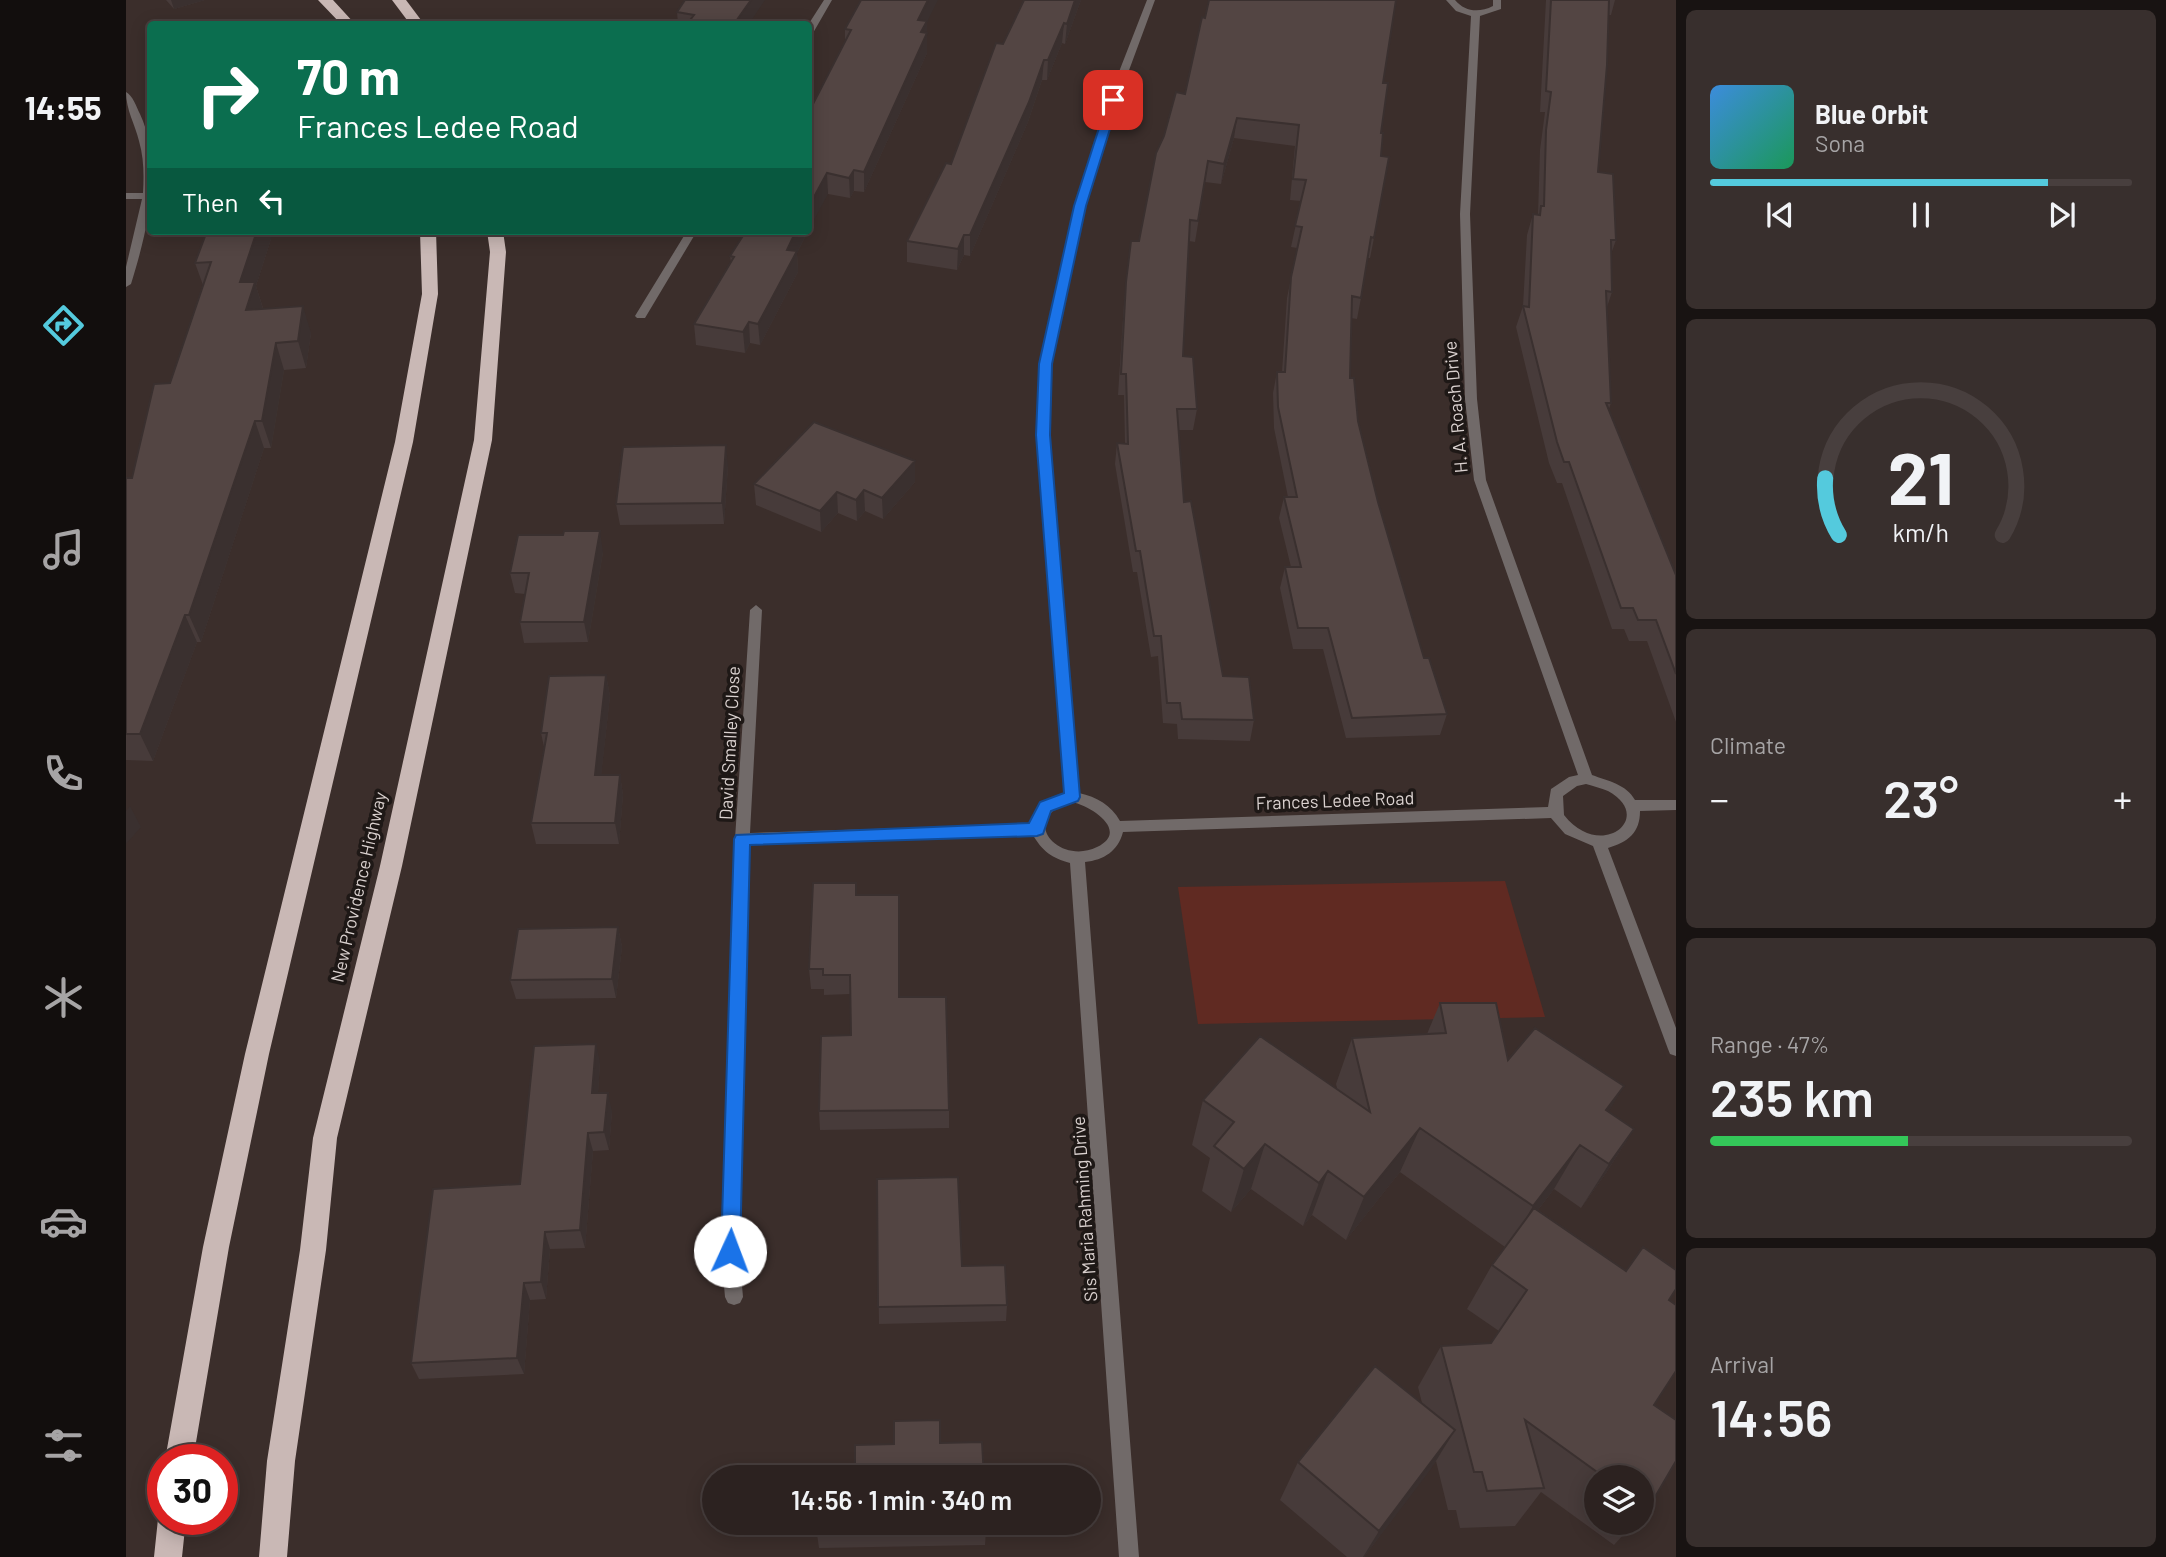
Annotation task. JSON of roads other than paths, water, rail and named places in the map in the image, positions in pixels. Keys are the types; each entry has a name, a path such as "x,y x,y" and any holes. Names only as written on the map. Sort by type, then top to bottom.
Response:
{"highway":[{"path":"325,0 345,21"},
{"path":"399,0 415,21"},
{"path":"182,1444 216,1247 257,1054 404,442 430,294 428,235"},
{"name":"New Providence Highway","path":"273,1557 281,1461 313,1250 325,1138 397,840 483,440 498,252 496,235"},
{"path":"168,1557 170,1535"}],"street":[{"path":"812,26 828,0"},
{"path":"1072,797 1043,435 1046,364 1080,206 1113,100 1150,0"},
{"path":"1448,0 1455,8 1476,13 1493,11 1498,7 1497,0"},
{"name":"H. A. Roach Drive","path":"1476,13 1465,214 1470,386 1480,480 1586,779"},
{"path":"126,95 142,133 147,153"},
{"path":"126,196 147,196"},
{"path":"126,284 147,207"},
{"path":"641,316 690,235"},
{"name":"David Smalley Close","path":"734,1297 730,1251 742,839 756,610"},
{"path":"1586,779 1614,788 1633,806 1633,828 1625,836 1613,841 1599,842 1571,832 1561,823 1555,812 1556,793 1574,781 1586,779"},
{"path":"1072,797 1084,798 1106,808 1115,827 1113,840 1102,852 1077,858 1050,849 1041,840 1037,829 1038,821 1046,807 1072,797"},
{"path":"1633,806 1676,806"},
{"name":"Frances Ledee Road","path":"1115,827 1555,812"},
{"path":"742,839 1037,829"},
{"path":"1599,842 1676,1049"},
{"name":"Sis Maria Rahming Drive","path":"1077,858 1129,1557"}]}
